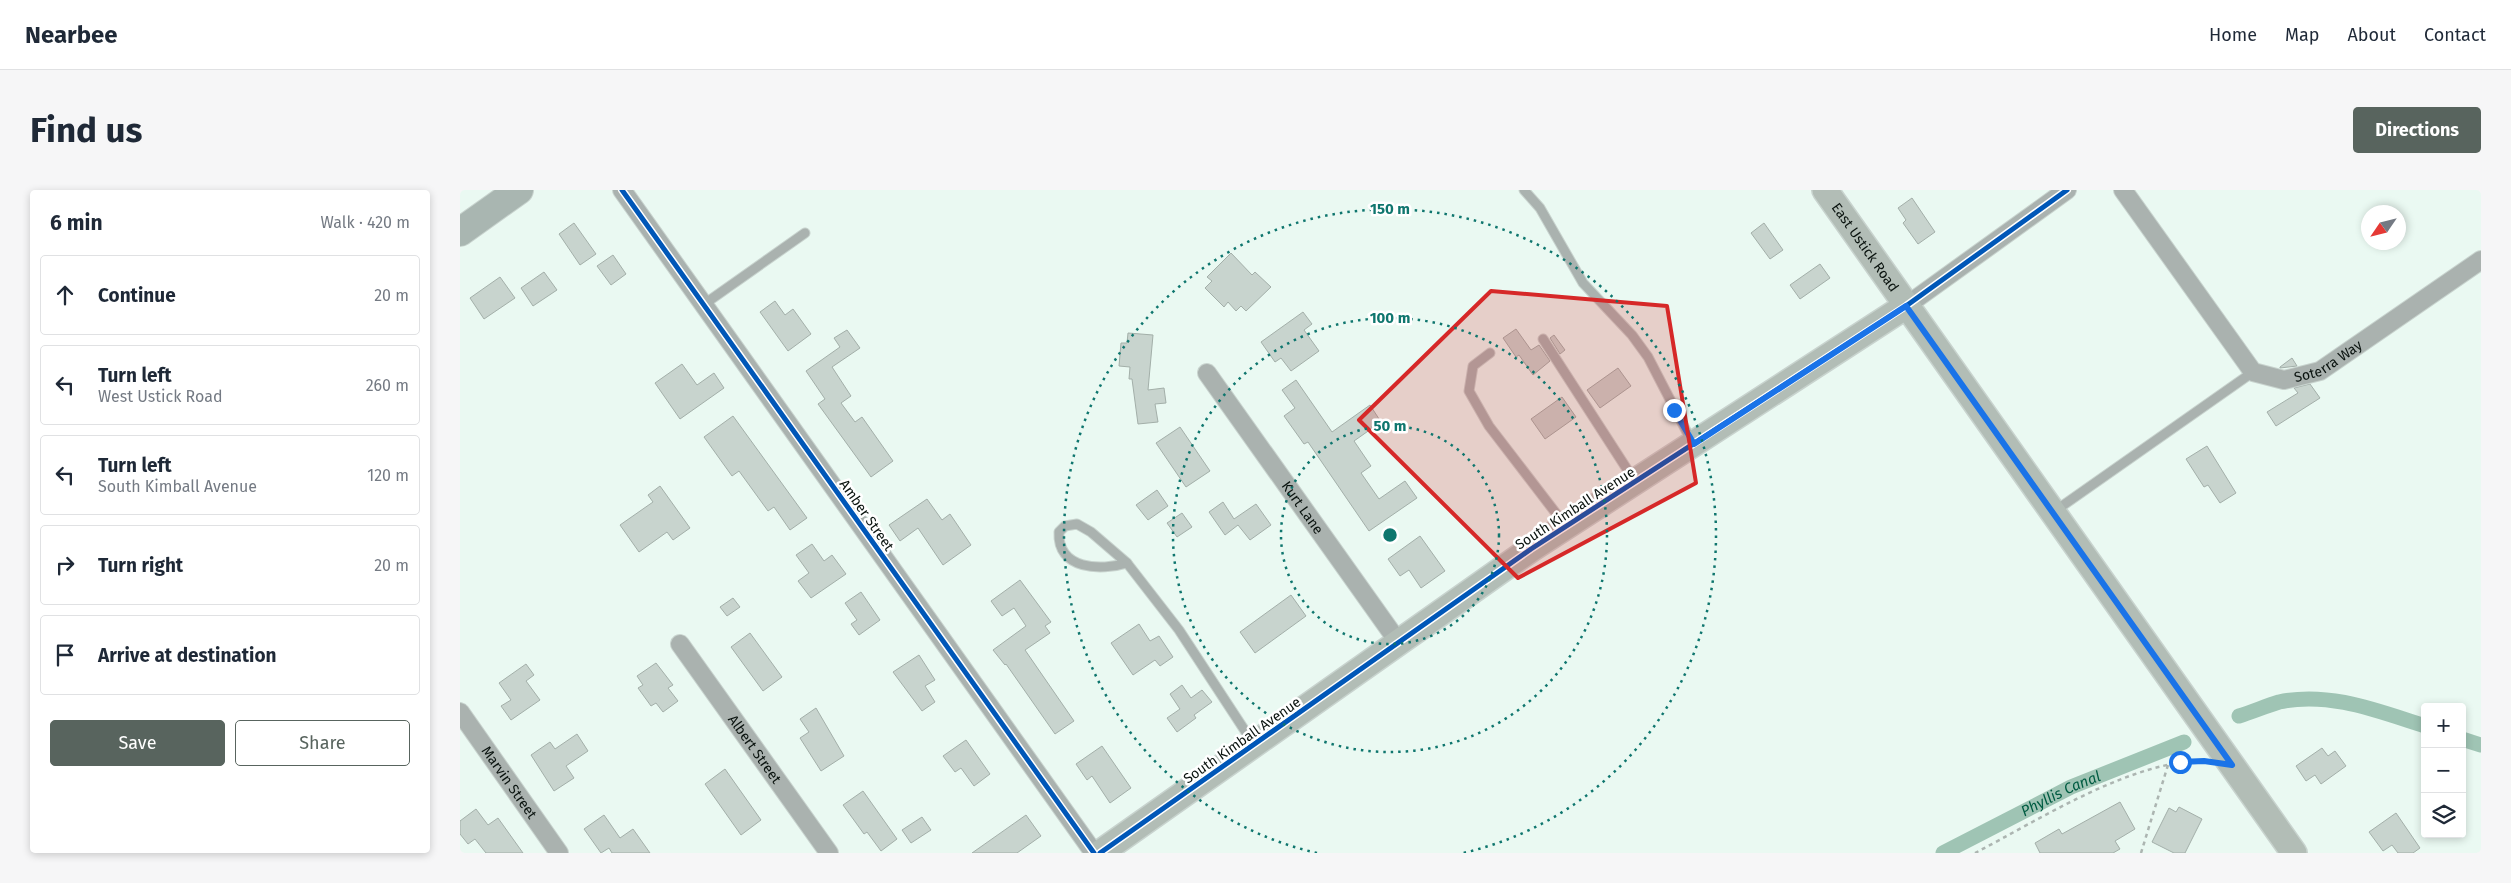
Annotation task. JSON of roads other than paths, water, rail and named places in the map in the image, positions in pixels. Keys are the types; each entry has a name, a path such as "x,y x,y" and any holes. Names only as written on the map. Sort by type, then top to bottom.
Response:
{"main road":[{"path":"460,232 519,190"}],"street":[{"name":"Amber Street","path":"622,190 1094,853"},
{"name":"East Ustick Road","path":"1825,190 2294,853"},
{"name":"South Kimball Avenue","path":"1100,853 1566,527 1906,306 2067,190"},
{"path":"2123,190 2253,372"},
{"name":"Soterra Way","path":"2253,372 2284,380 2320,371 2481,260"},
{"name":"Kurt Lane","path":"1207,373 1399,643"},
{"name":"Albert Street","path":"680,644 829,853"},
{"name":"Marvin Street","path":"460,712 559,853"}],"lane":[{"path":"1524,190 1540,208 1583,283 1632,335 1648,357 1694,444"},
{"path":"703,305 805,233"},
{"path":"1543,339 1636,482"},
{"path":"1490,353 1473,366 1470,391 1488,426 1566,527"},
{"path":"2052,512 2253,372"},
{"path":"1127,563 1110,568 1084,567 1068,556 1059,542 1059,532 1066,526 1077,524 1091,532 1127,563 1179,630 1254,746"}],"waterway":[{"name":"Phyllis Canal","path":"2239,716 2279,702 2316,699 2353,704 2421,725"},
{"name":"Phyllis Canal","path":"2466,740 2481,745"},
{"name":"Phyllis Canal","path":"1943,853 2071,787 2184,742"}]}
